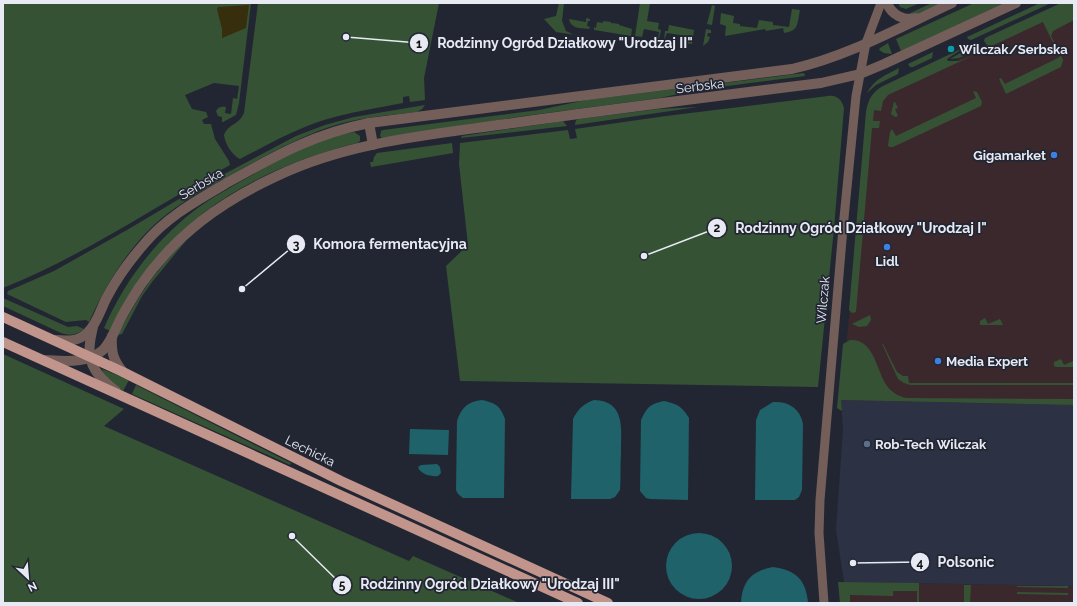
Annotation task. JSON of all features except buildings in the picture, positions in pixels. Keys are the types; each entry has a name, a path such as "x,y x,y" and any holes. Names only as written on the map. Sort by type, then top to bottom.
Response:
{"main road":[{"name":"Lechicka","path":"3,317 123,372 341,481 608,603"},
{"name":"Lechicka","path":"3,342 578,603"}],"street":[{"name":"Wilczak","path":"824,603 819,534 820,500 843,228 856,96 866,43 880,3"},
{"path":"887,3 890,10 904,19 911,20 924,16"},
{"name":"Serbska","path":"90,357 89,349 93,327 107,297 122,271 146,241 167,221 205,196 292,147 322,135 370,123 778,71 807,66 832,58 952,3"},
{"name":"Serbska","path":"44,360 73,361 90,357 103,349 112,336 127,307 154,267 174,243 218,209 258,185 279,175 332,155 373,145 570,115 821,84 860,74 1016,3"},
{"path":"370,123 373,145"},
{"name":"Serbska","path":"54,340 74,341 93,327"},
{"name":"Serbska","path":"112,336 112,355 123,372"},
{"path":"90,357 105,382 126,397"}],"shaded area":[{"path":"3,3 251,3 239,103 236,115 222,122 222,117 218,116 216,111 220,107 226,107 225,113 231,114 233,98 237,99 239,86 214,83 185,95 192,109 206,112 208,117 202,120 204,124 211,124 215,139 230,165 90,246 33,275 3,288"},
{"path":"258,3 439,3 424,78 425,100 410,102 409,96 403,97 403,103 354,112 324,120 292,133 240,159 229,149 224,135 228,129 242,117 244,113"},
{"path":"559,3 564,3 562,21 566,31 573,35 556,32 544,19 556,16"},
{"path":"640,3 650,3 647,21 659,23 658,29 661,30 659,39 659,32 644,29 642,37 635,36"},
{"path":"898,3 920,3 906,9 900,7"},
{"path":"932,3 941,3 917,14 908,14"},
{"path":"974,3 1004,3 901,51 896,39"},
{"path":"1040,3 1051,3 971,40 967,37"},
{"path":"1061,3 1074,3 1074,20 1053,31 1051,36 1063,60 1061,67 1006,94 999,79 1001,78 1005,84 1060,57 1043,22 985,49 987,45 984,41 985,38"},
{"path":"1074,4 1074,405 841,400 869,112 889,92"},
{"path":"712,5 715,6 712,25 707,24"},
{"path":"792,9 800,10 798,23 795,29 789,32 784,33 783,28 766,31 765,29 725,36 726,26 720,24 721,13 734,16 733,23 740,24 740,26 757,28 759,20 773,22 773,25 789,27"},
{"path":"586,18 590,19 587,26 590,27 589,29 572,25 569,19 586,22"},
{"path":"603,21 611,22 611,24 619,24 632,29 631,36 594,30 597,22 603,23"},
{"path":"669,25 694,30 692,44 686,43 687,36 667,33 664,40 665,31 668,31"},
{"path":"706,29 711,30 711,33 708,33 707,36 710,37 708,42 703,46"},
{"path":"888,43 892,54 884,53 879,50"},
{"path":"965,47 947,59 948,61 959,61 974,55 888,95 883,101 881,111 874,110 873,121 880,121 879,128 872,128 856,312 852,313 849,310 866,112 869,100 876,91 883,86"},
{"path":"971,47 973,52 959,58 950,59"},
{"path":"933,52 932,58 913,67 910,67 908,64"},
{"path":"899,68 898,74 876,85 867,93 873,84 885,75"},
{"path":"804,73 805,76 696,90 660,98 524,116 382,138 380,136 381,131 383,130 539,110 586,100"},
{"path":"973,91 977,92 982,102 981,106 893,147 889,147 890,132 892,129 896,136 976,98"},
{"path":"834,96 839,99 844,108 818,387 460,381 446,266 468,245 459,164 460,143 568,130 570,139 577,138 575,129"},
{"path":"894,102 898,108 895,109 898,116 895,117 891,114"},
{"path":"425,105 417,112 378,116 326,128 266,155 185,201 154,225 132,249 112,277 89,322 86,320 66,322 7,294 8,291 54,271 196,189 296,136 325,125 354,117"},
{"path":"698,107 575,125 576,120 579,119 658,109"},
{"path":"563,121 567,126 461,138 462,136"},
{"path":"354,132 360,136 360,141 357,143 317,155 279,169 244,187 211,208 180,232 153,261 130,294 110,331 104,328 122,293 144,261 169,232 199,207 266,167 290,155 327,139"},
{"path":"452,143 453,153 371,167 370,162 373,162 377,153"},
{"path":"189,237 152,282 142,296 122,334 118,335 149,283 167,260"},
{"path":"3,298 68,327 77,326 84,329 79,333 61,333 3,306"},
{"path":"870,315 871,320 867,326 859,327 852,324"},
{"path":"985,318 988,324 1000,319 1003,325 980,325 980,321"},
{"path":"850,340 858,341 870,350 887,386 891,391 906,398 1074,399 1074,405 841,400 842,411 837,408 843,344"},
{"path":"882,344 897,372 903,376 908,376 909,383 1074,383 1074,385 910,385 898,379"},
{"path":"3,354 124,409 104,426 409,561 413,556 519,603 3,603"},
{"path":"1011,357 1014,363 1020,360 1023,367 1008,366 1008,360"},
{"path":"1061,359 1064,365 1073,361 1074,367 1054,366 1054,362"},
{"path":"102,369 129,380 123,391 107,379"},
{"path":"136,385 291,463 290,465 132,394"},
{"path":"482,400 491,402 497,406 505,419 504,498 463,498 456,490 457,421 461,412 466,406 473,402"},
{"path":"594,400 612,405 620,418 620,490 615,497 610,499 571,499 573,419 581,407"},
{"path":"841,400 1074,405 1074,586 844,582 836,530 843,430"},
{"path":"664,401 679,406 689,418 688,500 650,499 646,498 640,491 641,420 645,412 650,407 655,403"},
{"path":"773,402 788,404 799,414 803,424 802,490 799,497 795,500 755,500 756,420 760,410"},
{"path":"410,429 449,430 448,455 409,454"},
{"path":"437,464 440,467 441,473 438,476 432,476 421,472 418,467 421,465"},
{"path":"699,533 712,536 722,543 729,553 732,566 729,579 722,589 712,596 699,599 686,596 676,589 669,579 666,566 669,553 676,543 686,536"},
{"path":"773,567 781,568 794,574 802,582 807,595 808,603 741,603 743,589 750,578 759,571"},
{"path":"838,582 919,583 919,603 917,603 917,591 893,591 893,596 850,595 850,603 840,603"},
{"path":"844,582 1074,586 1074,603 845,603"},
{"path":"964,585 971,585 970,603 964,603"},
{"path":"1068,586 1068,588 1017,587"},
{"path":"1017,592 1068,593 1068,595 1017,594"}],"sand":[{"path":"249,5 246,28 222,38 222,29 217,9 218,7"}],"place":[{"name":"Rodzinny Ogród Działkowy \"Urodzaj II\"","path":"346,37"},
{"name":"Wilczak/Serbska","path":"951,49"},
{"name":"Gigamarket","path":"1054,155"},
{"name":"Lidl","path":"887,247"},
{"name":"Rodzinny Ogród Działkowy \"Urodzaj I\"","path":"644,256"},
{"name":"Komora fermentacyjna","path":"242,289"},
{"name":"Media Expert","path":"938,361"},
{"name":"Rob-Tech Wilczak","path":"867,444"},
{"name":"Rodzinny Ogród Działkowy \"Urodzaj III\"","path":"292,536"},
{"name":"Polsonic","path":"853,563"}]}
